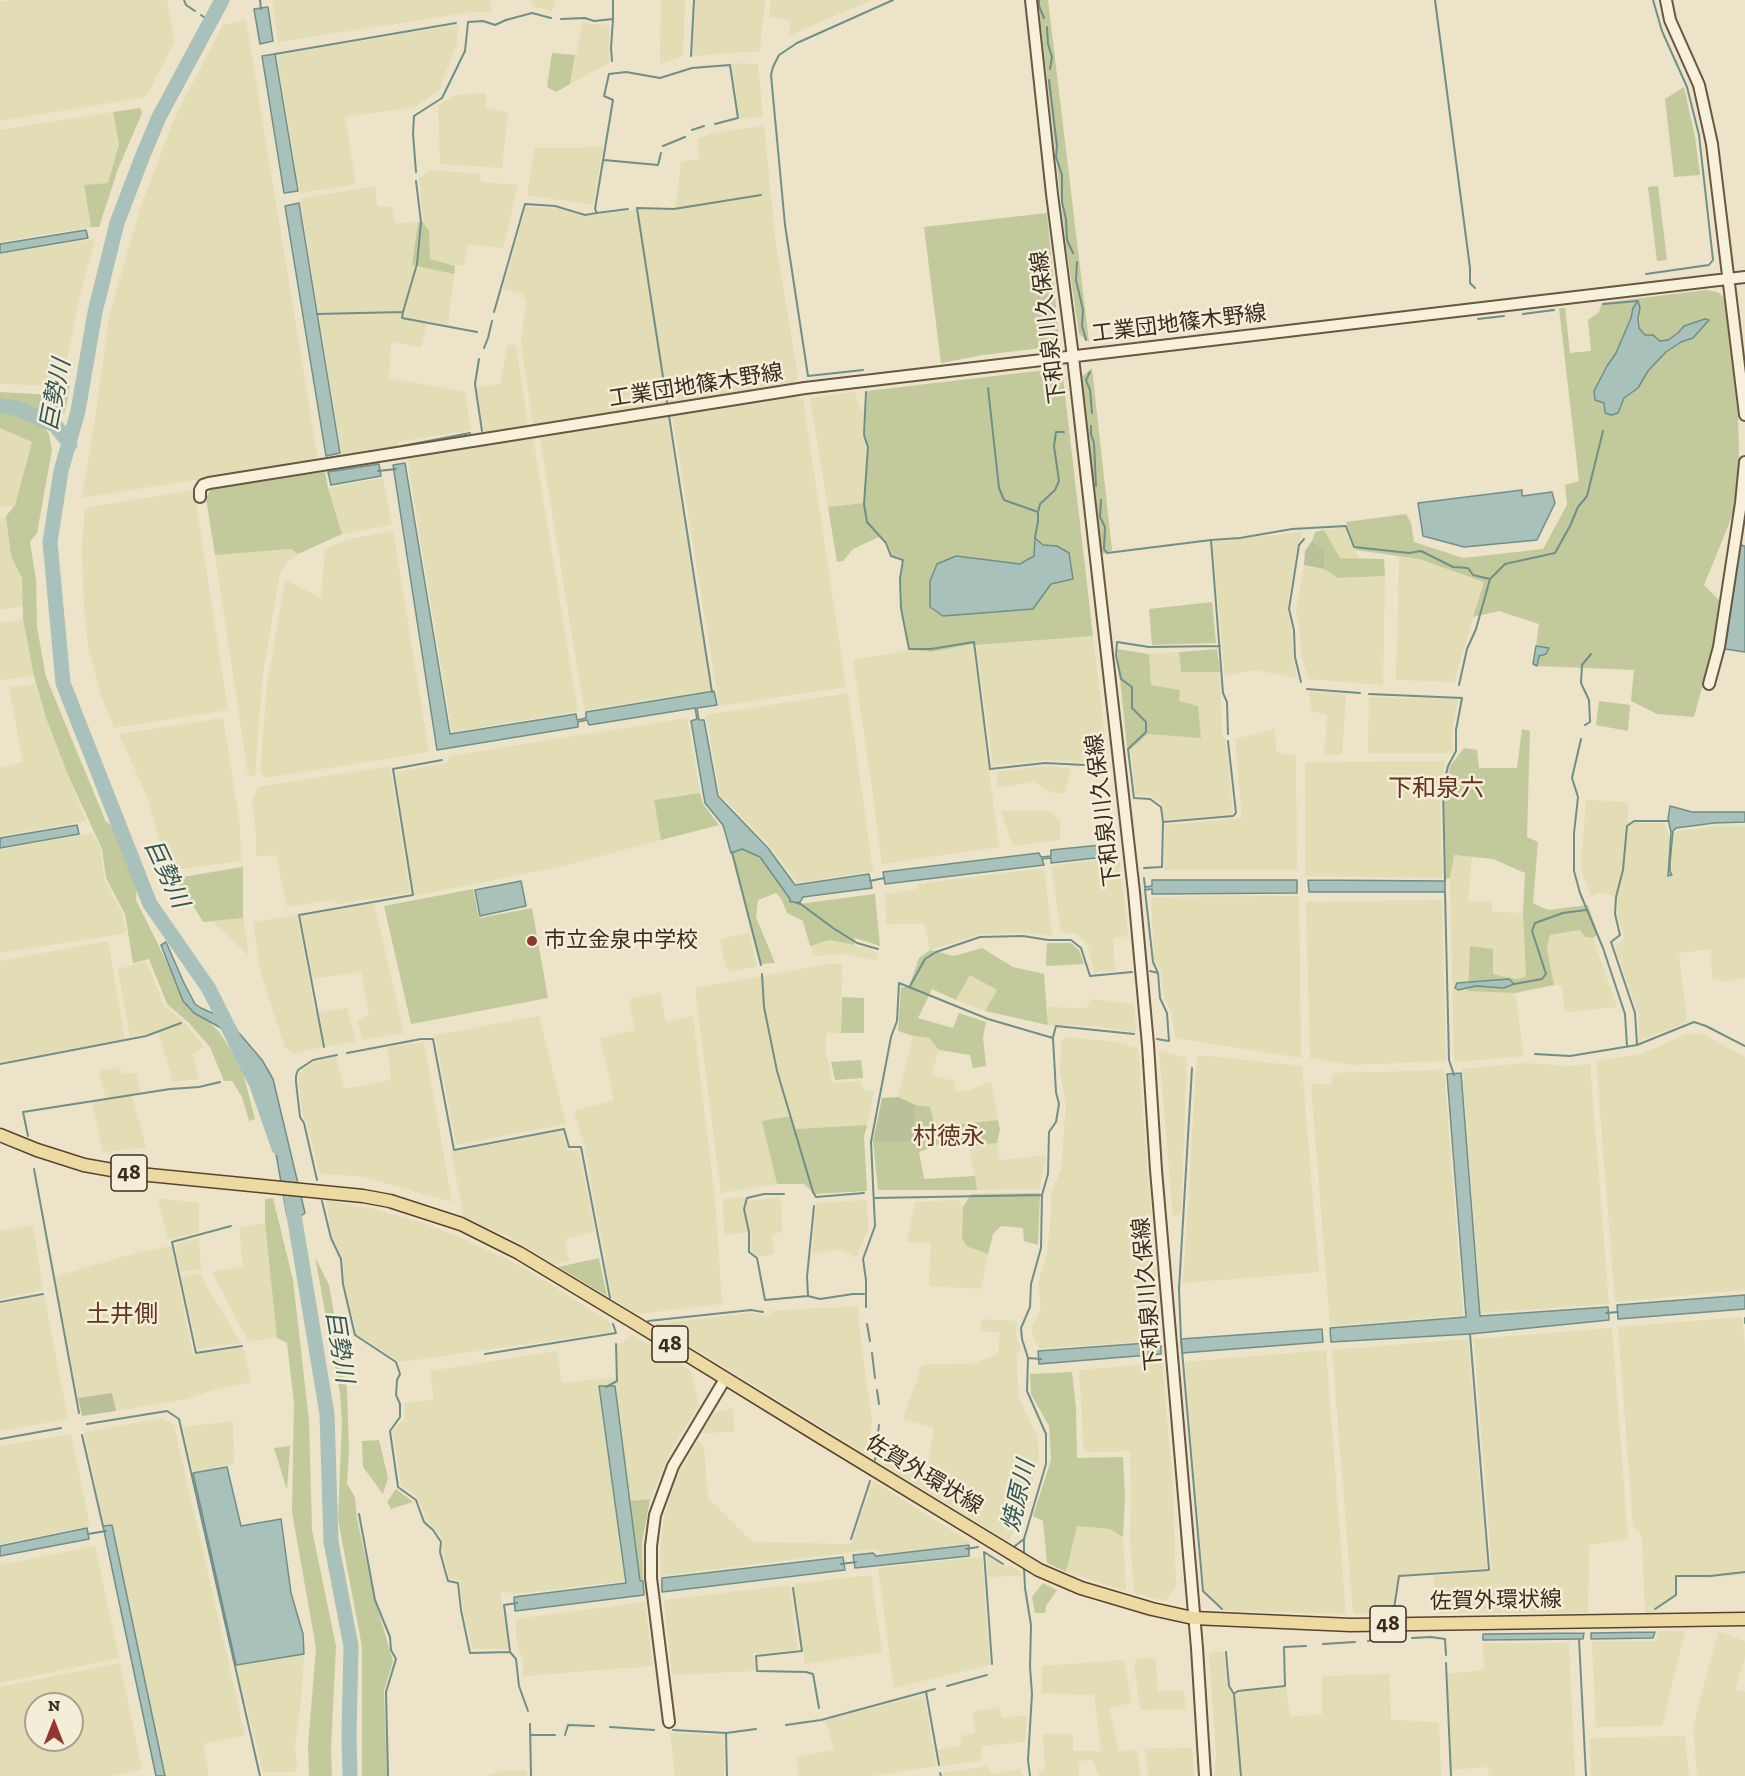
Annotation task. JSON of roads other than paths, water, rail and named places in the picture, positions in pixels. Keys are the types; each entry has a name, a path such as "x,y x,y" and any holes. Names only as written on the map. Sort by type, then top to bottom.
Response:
{"main road":[{"name":"佐賀外環状線","path":"0,1135 84,1165 129,1173 311,1190 390,1201 461,1224 519,1253 638,1324 1040,1570 1081,1588 1152,1609 1193,1618 1351,1625 1745,1619"}],"street":[{"name":"下和泉川久保線","path":"1031,0 1134,892 1197,1648 1204,1776"},
{"path":"1666,0 1670,20 1699,86 1712,144 1742,364 1745,415"},
{"name":"工業団地篠木野線","path":"200,497 203,485 209,483 805,388 1745,277"},
{"path":"1709,684 1719,647 1742,503 1745,462"},
{"path":"669,1722 651,1578 651,1546 655,1515 674,1466 725,1379"}],"water":[{"path":"268,7 273,41 260,44 254,9"},
{"path":"275,54 298,191 284,193 262,56"},
{"path":"299,203 340,453 326,456 285,206"},
{"path":"86,230 88,238 0,253 0,244"},
{"path":"1638,301 1639,328 1645,335 1653,335 1660,341 1668,340 1684,326 1705,319 1709,320 1693,338 1681,342 1666,352 1648,371 1638,388 1624,398 1618,413 1611,415 1605,413 1604,403 1595,400 1594,391 1616,353 1633,308"},
{"path":"405,463 450,734 576,714 577,720 586,718 586,712 714,691 717,705 697,708 699,720 704,720 718,796 768,848 795,885 869,874 872,888 803,897 799,904 790,902 760,857 742,849 731,853 723,825 705,803 691,721 697,719 695,708 589,725 587,720 578,722 578,727 437,750 393,465"},
{"path":"379,464 381,476 331,485 328,472"},
{"path":"1522,490 1522,496 1552,492 1555,503 1537,540 1464,547 1423,536 1418,503"},
{"path":"1035,538 1043,545 1057,546 1069,553 1073,579 1051,584 1033,609 943,616 930,607 930,581 937,564 956,556 1020,564 1034,556"},
{"path":"1740,545 1745,546 1745,652 1725,649"},
{"path":"1536,646 1549,648 1546,654 1539,656 1537,666 1533,664"},
{"path":"1670,806 1692,812 1745,812 1745,822 1676,828 1673,831 1670,863 1672,875 1668,876"},
{"path":"77,825 79,834 0,848 0,838"},
{"path":"1111,844 1116,850 1112,851 1113,856 1051,863 1051,858 1042,859 1044,865 885,884 883,872 1039,853 1041,857 1051,856 1051,850"},
{"path":"1152,880 1297,880 1297,893 1152,894 1152,889 1145,890 1145,887 1152,886"},
{"path":"1308,880 1445,881 1445,892 1309,892"},
{"path":"521,881 526,906 480,916 475,890"},
{"path":"166,942 195,1004 228,1020 262,1060 273,1079 305,1213 301,1216 287,1216 275,1148 272,1143 273,1128 264,1087 258,1074 233,1038 221,1028 194,1013 183,1001 161,945"},
{"path":"1509,979 1514,984 1504,988 1476,986 1458,990 1455,988 1457,983"},
{"path":"1461,1073 1480,1316 1608,1307 1609,1320 1470,1334 1331,1342 1330,1328 1466,1317 1447,1074"},
{"path":"1745,1295 1745,1309 1618,1319 1617,1305"},
{"path":"1322,1329 1323,1342 1182,1353 1181,1339"},
{"path":"1161,1342 1161,1354 1039,1364 1038,1351"},
{"path":"599,1386 615,1386 640,1581 643,1581 644,1595 515,1611 514,1597 626,1583"},
{"path":"227,1467 241,1526 281,1519 291,1593 303,1634 304,1654 236,1665 193,1473"},
{"path":"112,1525 165,1776 156,1776 103,1526"},
{"path":"87,1528 89,1539 0,1556 0,1546"},
{"path":"969,1545 969,1556 855,1568 853,1555 873,1553 876,1556"},
{"path":"843,1557 845,1570 662,1592 662,1578"},
{"path":"1655,1632 1653,1638 1591,1639 1591,1633"},
{"path":"1584,1633 1583,1639 1483,1640 1483,1634"}],"waterway":[{"path":"184,0 186,5 195,11"},
{"name":"巨勢川","path":"222,0 159,117 117,223 95,312 78,411 61,471 50,542 63,683 150,904 209,989 257,1085 279,1148"},
{"path":"260,0 261,9"},
{"path":"612,61 613,0"},
{"path":"691,56 694,0"},
{"path":"863,370 808,376 785,225 771,75 779,55 797,43 893,0"},
{"path":"1039,0 1044,18"},
{"path":"1435,0 1470,268 1470,283 1475,288"},
{"path":"1646,274 1709,265 1713,260 1699,135 1687,87 1662,31 1653,0"},
{"path":"416,172 414,116 442,98 465,51 468,22 483,21 495,25 532,13 551,18"},
{"path":"201,15 210,21"},
{"path":"561,19 585,18 594,21 613,19"},
{"path":"275,54 456,23"},
{"path":"1047,27 1048,44 1052,57 1050,69"},
{"path":"628,209 597,213 595,209 613,100 604,96 609,74 626,72 660,78 692,68 730,65 738,118 715,124"},
{"path":"1049,80 1057,146 1056,157 1062,175 1062,202 1067,240 1073,253"},
{"path":"692,130 704,126"},
{"path":"663,146 685,137"},
{"path":"604,160 658,165 661,153"},
{"path":"317,314 403,312 417,264 421,222 416,181"},
{"path":"667,403 637,208 674,209 761,195"},
{"path":"494,312 525,204 555,206 585,215 597,213"},
{"path":"1077,262 1076,280 1083,310 1082,326 1086,340"},
{"path":"1603,304 1638,301"},
{"path":"1523,314 1554,310"},
{"path":"403,312 402,318 477,332"},
{"path":"1478,319 1504,316"},
{"path":"484,348 492,321"},
{"path":"479,359 475,384 482,431"},
{"path":"1090,372 1086,380 1090,390 1092,413"},
{"path":"988,388 999,488 1004,500 1038,512 1035,538"},
{"path":"866,392 864,435 868,447 864,504 867,522 886,543 891,556 903,560 900,579 901,608 909,649 931,649 974,642 990,769 1045,763 1105,766"},
{"path":"0,406 16,408 55,425 70,444"},
{"path":"669,416 712,692"},
{"path":"1091,426 1096,486"},
{"path":"1459,685 1467,649 1476,629 1490,579 1505,564 1555,553 1578,507 1587,496 1603,431"},
{"path":"1038,512 1040,504 1055,490 1059,481 1054,446 1056,432 1064,432"},
{"path":"402,446 470,433"},
{"path":"378,471 396,469"},
{"path":"1101,500 1100,517 1105,527 1104,549 1107,553 1240,538 1292,529 1346,526 1354,547 1409,553 1421,551 1453,567 1468,568 1473,575 1490,579"},
{"path":"1301,682 1295,657 1294,630 1289,609 1299,545 1304,539"},
{"path":"1211,540 1228,734"},
{"path":"1144,868 1162,867 1163,822 1161,807 1150,799 1134,798 1128,749 1146,732 1146,722 1132,708 1132,687 1121,679 1116,655 1117,642 1149,647 1220,646"},
{"path":"1585,725 1590,722 1589,700 1581,683 1582,665 1591,654"},
{"path":"1307,689 1360,693"},
{"path":"1369,694 1462,698 1456,730 1456,751 1448,766 1443,788 1445,881"},
{"path":"1581,739 1572,778 1578,797 1574,833 1574,871 1625,1014 1627,1046"},
{"path":"1163,822 1233,816 1236,813 1228,741"},
{"path":"324,1047 299,915 413,895 393,769 442,760"},
{"path":"1637,1045 1635,1013 1611,942 1620,935 1615,914 1616,897 1623,870 1627,826 1634,821 1669,821"},
{"path":"732,852 761,965"},
{"path":"870,881 884,878"},
{"path":"1144,878 1145,887"},
{"path":"1145,890 1153,962 1158,973 1160,998 1167,1013 1169,1041 1157,1039"},
{"path":"1445,892 1449,1060 1454,1075"},
{"path":"798,902 857,943 878,949"},
{"path":"1514,984 1542,979 1546,974 1532,931 1535,923 1563,913 1586,910"},
{"path":"910,986 925,959 936,952 980,937 1023,936 1048,940 1071,940 1081,948 1090,976 1132,972"},
{"path":"1150,971 1158,973"},
{"path":"762,974 764,1007 777,1071 813,1192 816,1197 864,1193"},
{"path":"866,1307 863,1259 875,1226 871,1142 891,1037 897,1021 899,983 988,1019 1053,1038 1056,1092 1059,1104 1056,1122 1049,1132 1048,1174 1042,1195 1041,1248 1031,1284 1030,1307 1021,1328 1028,1358 1027,1391 1046,1434 1046,1464 1024,1539 1024,1555"},
{"path":"1535,1054 1570,1056 1637,1045 1694,1022 1745,1046"},
{"path":"0,1064 146,1036 181,1023"},
{"path":"1053,1037 1056,1026 1134,1034"},
{"path":"347,1053 421,1039 433,1039 454,1150 564,1129 569,1147 581,1147 610,1298"},
{"path":"317,1180 304,1123 300,1117 296,1076 298,1070 313,1060 337,1055"},
{"path":"1192,1068 1179,1289 1181,1339 1203,1591 1222,1609"},
{"path":"28,1136 23,1112 220,1082"},
{"path":"34,1169 79,1413"},
{"path":"784,1194 764,1194 747,1198 744,1209 749,1232 749,1252 757,1258 765,1300 808,1296 820,1299 864,1294"},
{"path":"874,1198 1042,1195"},
{"name":"巨勢川","path":"291,1197 327,1414 331,1542 351,1646 350,1776"},
{"path":"322,1201 331,1238 341,1259 343,1284 355,1335 396,1362 400,1374 397,1380 396,1395 400,1404 400,1417 390,1431 398,1487 416,1500 424,1522 441,1542 440,1552 448,1581 458,1583 470,1653 510,1652 516,1659 519,1686 528,1711"},
{"path":"808,1295 807,1277 814,1206"},
{"path":"231,1226 172,1242 196,1353 242,1346"},
{"path":"0,1302 43,1294"},
{"path":"648,1321 751,1310 763,1312"},
{"path":"1606,1313 1618,1312"},
{"path":"1745,1318 1745,1323"},
{"path":"485,1354 616,1333 613,1324"},
{"path":"867,1324 870,1341"},
{"path":"1393,1615 1399,1576 1489,1570 1470,1334"},
{"path":"606,1387 617,1381 616,1344"},
{"path":"872,1353 875,1378"},
{"path":"1028,1358 1041,1359"},
{"path":"877,1390 879,1404"},
{"path":"87,1424 167,1411 179,1419 260,1776"},
{"path":"875,1460 879,1425"},
{"path":"0,1439 61,1428"},
{"path":"82,1435 103,1526"},
{"path":"851,1539 870,1481"},
{"path":"359,1514 375,1600 396,1659 386,1692 388,1776"},
{"path":"88,1534 106,1531"},
{"path":"1015,1546 1024,1539"},
{"path":"966,1549 978,1547"},
{"path":"992,1664 984,1552 1003,1564"},
{"path":"841,1564 856,1562"},
{"name":"焼原川","path":"1024,1567 1031,1625 1032,1694 1028,1760 1030,1776"},
{"path":"1655,1609 1676,1595 1676,1576 1710,1576 1745,1572"},
{"path":"793,1588 802,1651 756,1656 757,1671 813,1674 819,1708"},
{"path":"510,1651 504,1605 517,1603"},
{"path":"1395,1639 1404,1638"},
{"path":"1412,1638 1445,1639 1446,1655"},
{"path":"1579,1639 1586,1776"},
{"path":"1368,1641 1375,1640"},
{"path":"1323,1644 1355,1642"},
{"path":"1235,1693 1285,1686 1284,1647 1306,1646"},
{"path":"1226,1652 1229,1686 1234,1694 1241,1776"},
{"path":"1446,1663 1451,1776"},
{"path":"947,1686 987,1675"},
{"path":"786,1725 821,1720 935,1689"},
{"path":"926,1692 939,1765"},
{"path":"530,1724 531,1776"},
{"path":"565,1735 568,1725 594,1726"},
{"path":"610,1727 654,1730"},
{"path":"673,1730 726,1733 756,1729"},
{"path":"726,1733 727,1776"},
{"path":"531,1735 555,1735"}],"place":[{"name":"市立金泉中学校","path":"532,941"}],"district":[{"name":"下和泉六","path":"1436,789"},
{"name":"村徳永","path":"949,1137"},
{"name":"土井側","path":"122,1315"}]}
